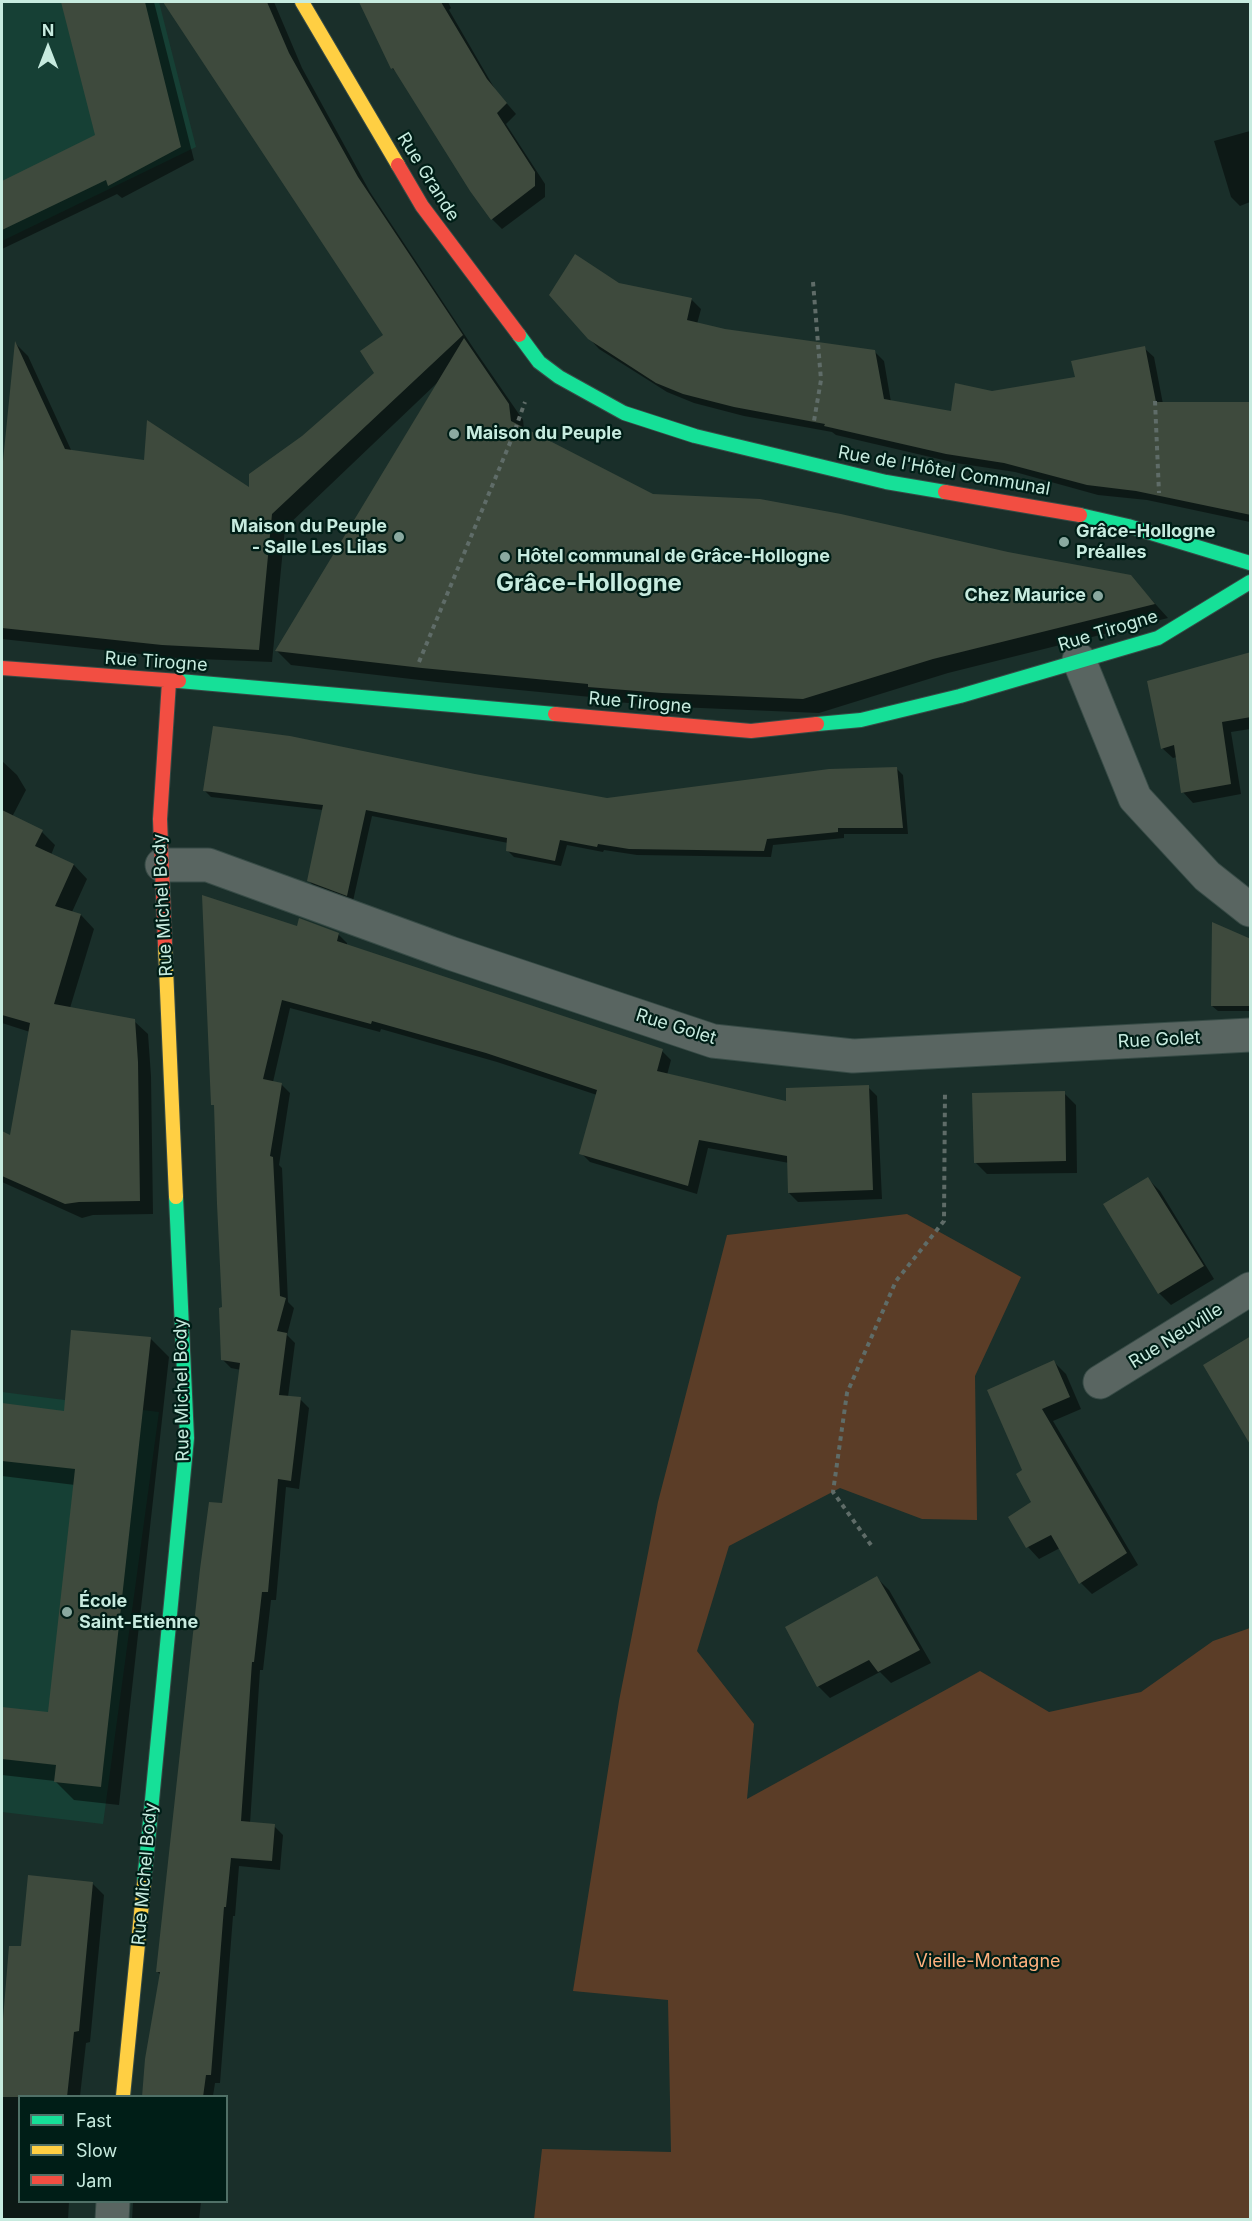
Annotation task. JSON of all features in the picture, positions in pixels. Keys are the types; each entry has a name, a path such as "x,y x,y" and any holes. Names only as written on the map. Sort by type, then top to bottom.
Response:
{"street":[{"name":"Rue Grande","path":"302,2 422,206 538,362"},
{"name":"Rue de l'Hôtel Communal","path":"538,362 559,377 624,413 695,436 886,482 1059,510 1128,526 1251,563"},
{"name":"Rue Tirogne","path":"2,668 751,731 861,720 960,696 1158,638 1251,582"},
{"path":"1079,660 1135,798 1207,876 1251,910"},
{"name":"Rue Michel Body","path":"123,2095 187,1438 160,819 169,682"},
{"name":"Rue Golet","path":"162,865 208,865 450,953 713,1041 853,1056 1251,1035"},
{"name":"Rue Neuville","path":"1100,1382 1251,1289"},
{"path":"112,2220 113,2203"}],"path":[{"path":"807,463 821,380 813,282"},
{"path":"403,700 512,438 538,362"},
{"path":"1155,400 1160,520 1158,535"},
{"path":"871,1545 833,1492 847,1393 896,1281 944,1221 945,1052"}],"shaded area":[{"path":"2,2 159,2 196,147 2,241"},
{"name":"École Saint-Etienne","path":"2,1392 159,1412 103,1824 2,1812"}],"green space":[{"name":"Vieille-Montagne","path":"907,1214 1021,1277 975,1376 977,1520 922,1519 840,1488 729,1546 697,1651 754,1724 747,1799 980,1671 1049,1712 1141,1692 1213,1641 1250,1628 1250,2219 534,2219 542,2149 671,2152 668,2000 573,1991 619,1701 658,1502 727,1235"}],"building":[{"path":"61,2 145,2 181,147 108,186 106,180 2,230 2,181 95,135"},
{"path":"163,2 267,2 289,53 358,177 463,335 272,514 259,650 162,645 2,628 2,471 15,341 65,449 144,460 147,420 249,487 249,474 302,436 374,373 360,351 383,335"},
{"path":"359,2 441,2 487,79 507,103 497,113 535,172 535,186 491,220 470,191 393,68 391,69"},
{"path":"575,254 619,283 692,298 687,320 725,329 875,350 884,399 951,411 955,383 992,391 1075,377 1071,361 1145,346 1156,402 1251,402 1251,515 1136,491 1087,485 1004,463 946,454 824,426 825,424 734,407 683,394 656,383 588,339 549,295"},
{"path":"464,338 509,404 511,421 653,494 760,499 841,514 1008,552 1131,575 1155,604 933,659 803,699 662,693 588,687 588,684 275,651"},
{"path":"1251,652 1251,717 1222,722 1231,784 1181,793 1174,745 1161,749 1147,681"},
{"path":"213,726 290,736 607,798 829,769 897,767 903,828 838,828 838,832 767,839 764,851 629,849 598,844 597,847 560,840 555,861 506,851 507,838 366,810 347,896 307,881 323,805 203,791"},
{"path":"2,810 43,830 35,846 74,864 55,906 81,914 54,1004 135,1019 138,1062 140,1201 65,1204 2,1176 2,1131 10,1135 30,1023 2,1015"},
{"path":"202,895 297,926 299,918 339,933 337,941 663,1049 657,1071 786,1101 786,1088 869,1085 873,1190 788,1193 787,1156 699,1140 688,1186 579,1154 597,1090 486,1053 372,1021 371,1024 282,1000 263,1079 282,1083 270,1156 273,1157 280,1296 286,1298 277,1331 287,1333 279,1395 301,1397 291,1481 278,1479 268,1592 262,1592 254,1662 252,1662 241,1821 275,1824 272,1861 231,1858 226,1907 224,1907 211,2075 206,2075 203,2095 142,2095 145,2059 160,1972 156,1972 200,1569 209,1502 222,1503 240,1363 221,1360 219,1308 222,1307 214,1105 211,1105"},
{"path":"1212,922 1251,939 1251,1006 1211,1006"},
{"path":"1065,1091 1066,1161 974,1163 972,1093"},
{"path":"1148,1177 1204,1266 1158,1294 1103,1204"},
{"path":"71,1330 151,1337 101,1787 54,1782 56,1765 2,1759 2,1707 48,1712 75,1469 2,1461 2,1403 64,1411"},
{"path":"1251,1336 1251,1446 1203,1365"},
{"path":"1054,1360 1070,1397 1042,1409 1127,1553 1079,1584 1051,1535 1026,1548 1008,1517 1031,1502 1016,1474 1022,1470 987,1390"},
{"path":"877,1576 920,1650 878,1672 869,1660 817,1687 785,1627"},
{"path":"28,1875 93,1882 79,2031 74,2032 67,2095 2,2097 2,2031 9,1946 21,1946"}],"traffic: fast":[{"path":"519,335 539,362 559,377 624,413 695,436 886,482 945,492"},
{"path":"1080,515 1128,526 1250,563"},
{"path":"817,724 861,720 960,696 1158,638 1250,582"},
{"path":"179,681 555,714"},
{"path":"144,1883 187,1438 176,1197"}],"traffic: slow":[{"path":"302,2 398,165"},
{"path":"165,945 176,1197"},
{"path":"123,2095 144,1883"}],"traffic: jam":[{"path":"398,165 422,206 519,335"},
{"path":"945,492 1080,515"},
{"path":"2,668 179,681"},
{"path":"165,945 160,819 169,682"},
{"path":"555,714 751,731 817,724"}],"place":[{"name":"Maison du Peuple","path":"454,434"},
{"name":"Maison du Peuple - Salle Les Lilas","path":"399,537"},
{"name":"Grâce-Hollogne Préalles","path":"1064,542"},
{"name":"Hôtel communal de Grâce-Hollogne","path":"505,557"},
{"name":"Chez Maurice","path":"1098,596"},
{"name":"École Saint-Etienne","path":"67,1612"}],"district":[{"name":"Grâce-Hollogne","path":"589,584"}]}
